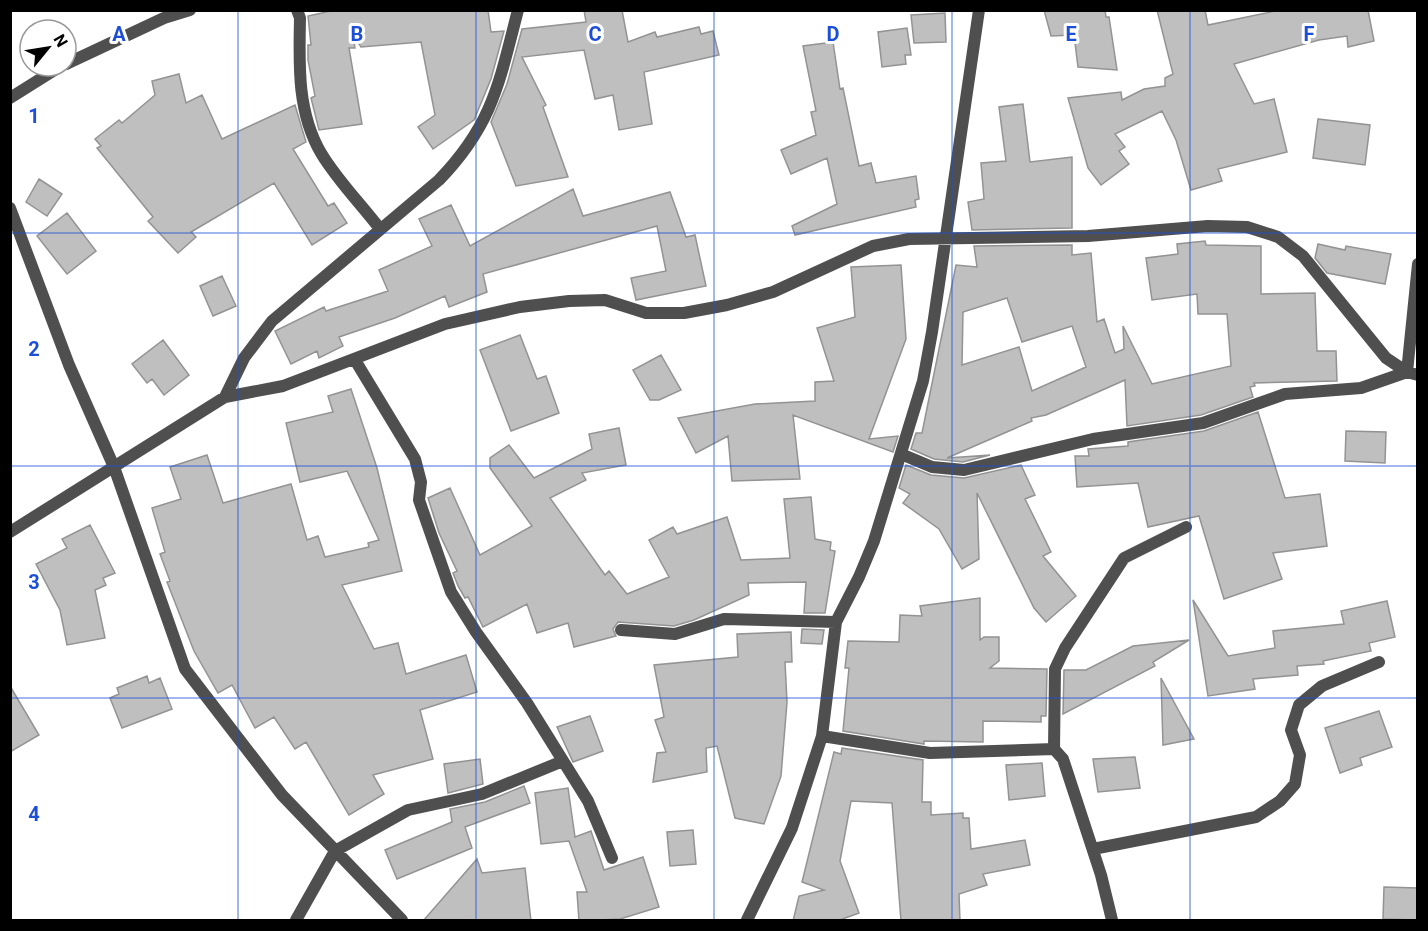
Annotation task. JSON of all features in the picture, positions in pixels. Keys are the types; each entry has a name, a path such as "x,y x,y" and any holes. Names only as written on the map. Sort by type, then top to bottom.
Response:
{"street":[{"path":"78,58 164,18 190,10"},
{"path":"297,10 300,18 298,76 306,114 321,152 380,229"},
{"path":"225,397 244,358 272,321 439,180 462,157 479,131 494,101 518,10"},
{"path":"747,921 792,828 822,736 836,622 859,578 874,541 923,381 979,10"},
{"path":"10,98 42,78"},
{"path":"10,208 69,365 114,467 184,669 282,795 402,921"},
{"path":"10,532 225,397 283,386 446,324 520,307 569,300 605,300 646,313 684,313 727,305 773,292 873,246 909,239 1088,236 1208,226 1247,226 1278,237 1303,256 1386,358 1412,374"},
{"path":"1412,374 1418,264"},
{"path":"355,360 415,459 421,482 419,500 451,592 588,801 612,858"},
{"path":"901,454 932,467 964,470 1093,439 1203,423 1285,394 1360,388 1412,374"},
{"path":"1112,921 1093,849 1063,759 1054,749 1056,669 1065,648 1124,558 1186,527"},
{"path":"621,630 675,634 724,619 836,622"},
{"path":"1093,849 1256,817 1280,801 1295,784 1300,755 1291,730 1299,705 1323,686 1379,662"},
{"path":"822,736 930,753 1054,749"},
{"path":"296,921 335,851 408,810 482,794 563,760"}],"building":[{"path":"335,10 488,10 491,32 504,31 491,79 474,120 433,149 418,127 435,115 421,42 361,47 353,35 355,48 349,48 362,124 319,130 311,98 315,96 308,60 308,45 311,45 308,16"},
{"path":"584,10 622,10 628,42 655,32 657,37 699,27 701,34 713,31 719,55 644,72 652,124 619,130 613,95 595,99 584,50 522,57 546,105 543,107 568,177 516,186 491,122 507,84 522,29 586,22"},
{"path":"1044,10 1105,10 1106,17 1109,17 1117,70 1078,67 1074,35 1051,36"},
{"path":"1157,10 1205,10 1208,25 1280,10 1368,10 1374,41 1348,47 1347,36 1319,40 1234,64 1254,104 1274,99 1287,152 1218,169 1222,181 1191,190 1176,140 1162,111 1115,134 1125,147 1119,151 1129,164 1101,185 1088,168 1068,98 1121,92 1122,100 1144,89 1165,86 1165,78 1173,74"},
{"path":"945,13 946,42 914,43 911,15"},
{"path":"907,28 911,55 905,55 906,64 882,67 878,32"},
{"path":"833,42 840,89 843,88 859,166 871,163 876,183 916,176 919,199 915,200 916,207 795,235 792,226 837,204 827,158 791,174 781,150 816,135 811,112 816,111 803,46"},
{"path":"179,74 186,103 202,95 222,139 295,105 306,142 293,149 328,206 334,203 347,223 312,245 274,183 191,232 196,237 178,253 148,221 153,217 97,148 101,146 95,139 119,120 122,123 155,95 152,81"},
{"path":"1023,104 1030,162 1072,157 1072,228 972,230 968,202 984,199 981,163 1006,161 999,107"},
{"path":"1318,119 1370,125 1365,165 1313,158"},
{"path":"39,179 62,194 47,216 26,202"},
{"path":"573,189 583,216 670,192 686,237 695,235 706,286 636,300 631,278 666,271 657,226 483,274 487,292 449,307 445,296 395,318 339,337 343,346 319,358 317,351 291,364 275,331 324,307 326,311 388,291 379,270 432,246 419,219 451,205 470,246"},
{"path":"67,213 96,251 67,274 37,236"},
{"path":"1205,241 1206,245 1261,246 1261,294 1315,293 1317,351 1336,351 1337,381 1254,383 1255,386 1250,387 1253,397 1201,415 1127,426 1125,380 1046,415 1031,418 1032,421 947,458 990,455 963,462 934,459 911,449 916,433 922,433 956,265 977,267 974,246 1072,245 1072,255 1091,253 1097,322 1104,319 1115,353 1124,349 1123,326 1152,384 1231,366 1227,314 1198,314 1197,294 1152,300 1146,258 1178,254 1177,244","holes":["1007,298 1022,342 1072,326 1086,367 1032,391 1019,347 962,365 963,312"]},
{"path":"1318,244 1345,250 1346,246 1391,254 1385,284 1327,273 1315,258"},
{"path":"901,265 906,339 869,439 898,436 893,452 793,415 800,479 732,481 728,436 696,453 678,418 755,404 815,401 815,382 834,381 817,328 855,317 851,267"},
{"path":"222,276 236,306 213,316 200,286"},
{"path":"520,335 537,379 546,376 559,413 511,431 480,350"},
{"path":"163,340 189,375 164,395 152,379 147,383 132,364"},
{"path":"661,355 681,390 659,400 650,400 633,370"},
{"path":"351,389 377,468 402,571 342,585 374,649 398,643 406,674 466,655 477,692 420,710 433,759 373,775 384,794 349,815 306,742 295,749 274,717 255,728 232,685 218,693 194,651 167,582 170,581 160,554 165,552 152,508 181,499 170,467 207,455 223,503 291,484 307,540 318,536 325,557 369,547 368,543 379,540 347,471 300,482 286,423 333,412 328,396"},
{"path":"1258,412 1285,498 1320,494 1327,546 1273,553 1282,579 1224,599 1199,516 1148,527 1138,483 1077,487 1075,456 1089,456 1088,449 1128,446 1128,442 1204,431"},
{"path":"619,428 626,465 582,473 586,480 550,498 605,575 609,571 627,594 669,577 649,540 673,527 677,534 727,517 741,560 790,558 784,499 811,497 815,539 831,542 830,550 835,551 825,613 804,613 806,582 748,583 749,595 694,620 674,626 618,622 613,629 616,636 574,647 568,623 537,633 527,604 483,627 468,597 465,598 458,586 453,573 457,571 439,533 428,498 450,488 480,555 532,526 490,468 490,458 509,445 534,478 592,449 589,434"},
{"path":"1346,431 1386,432 1385,463 1345,461"},
{"path":"906,465 931,475 964,478 1021,465 1035,495 1025,499 1051,552 1043,556 1076,596 1046,622 1034,608 977,493 979,559 962,569 939,529 903,503 910,494 899,488"},
{"path":"90,525 115,573 103,578 106,585 95,590 105,638 67,645 60,610 36,564 67,548 62,539"},
{"path":"980,598 980,640 984,637 999,637 999,661 990,668 1047,669 1046,716 1041,716 1041,722 983,721 983,742 924,741 924,744 843,731 849,668 845,668 848,641 899,642 900,615 922,616 920,606"},
{"path":"1193,600 1228,656 1275,648 1273,631 1344,624 1341,611 1387,601 1395,637 1369,643 1371,651 1323,661 1324,664 1297,666 1298,675 1253,679 1255,689 1208,696"},
{"path":"802,629 824,630 822,644 801,643"},
{"path":"791,632 792,662 785,662 787,702 781,776 764,824 735,818 717,746 706,748 707,772 653,782 657,753 666,752 655,720 664,717 654,665 738,657 737,634"},
{"path":"1189,640 1153,662 1155,666 1063,714 1064,670 1086,670 1133,646"},
{"path":"147,676 149,683 160,678 172,709 122,728 110,698 119,694 117,688"},
{"path":"1161,678 1194,739 1163,745"},
{"path":"10,686 39,735 10,752"},
{"path":"1379,711 1392,747 1360,758 1362,765 1340,773 1325,728"},
{"path":"590,716 603,751 573,762 557,727"},
{"path":"842,748 923,760 922,802 931,802 931,815 963,813 963,818 969,818 971,849 1025,840 1030,865 983,874 987,885 959,894 960,921 901,921 892,803 851,801 840,861 859,913 837,921 793,921 799,896 824,890 802,882 834,752 841,754"},
{"path":"1135,757 1140,788 1098,792 1093,759"},
{"path":"480,759 483,784 448,793 444,764"},
{"path":"1042,763 1045,796 1009,800 1006,765"},
{"path":"524,786 530,803 465,827 472,848 397,879 385,850 452,822 450,809 485,802"},
{"path":"568,788 575,837 591,831 604,870 643,857 659,907 620,919 579,921 577,892 587,892 569,841 541,844 535,793"},
{"path":"693,830 696,864 670,866 667,832"},
{"path":"477,859 482,873 525,868 531,921 423,921"},
{"path":"1384,887 1418,888 1418,920 1383,919"}]}
